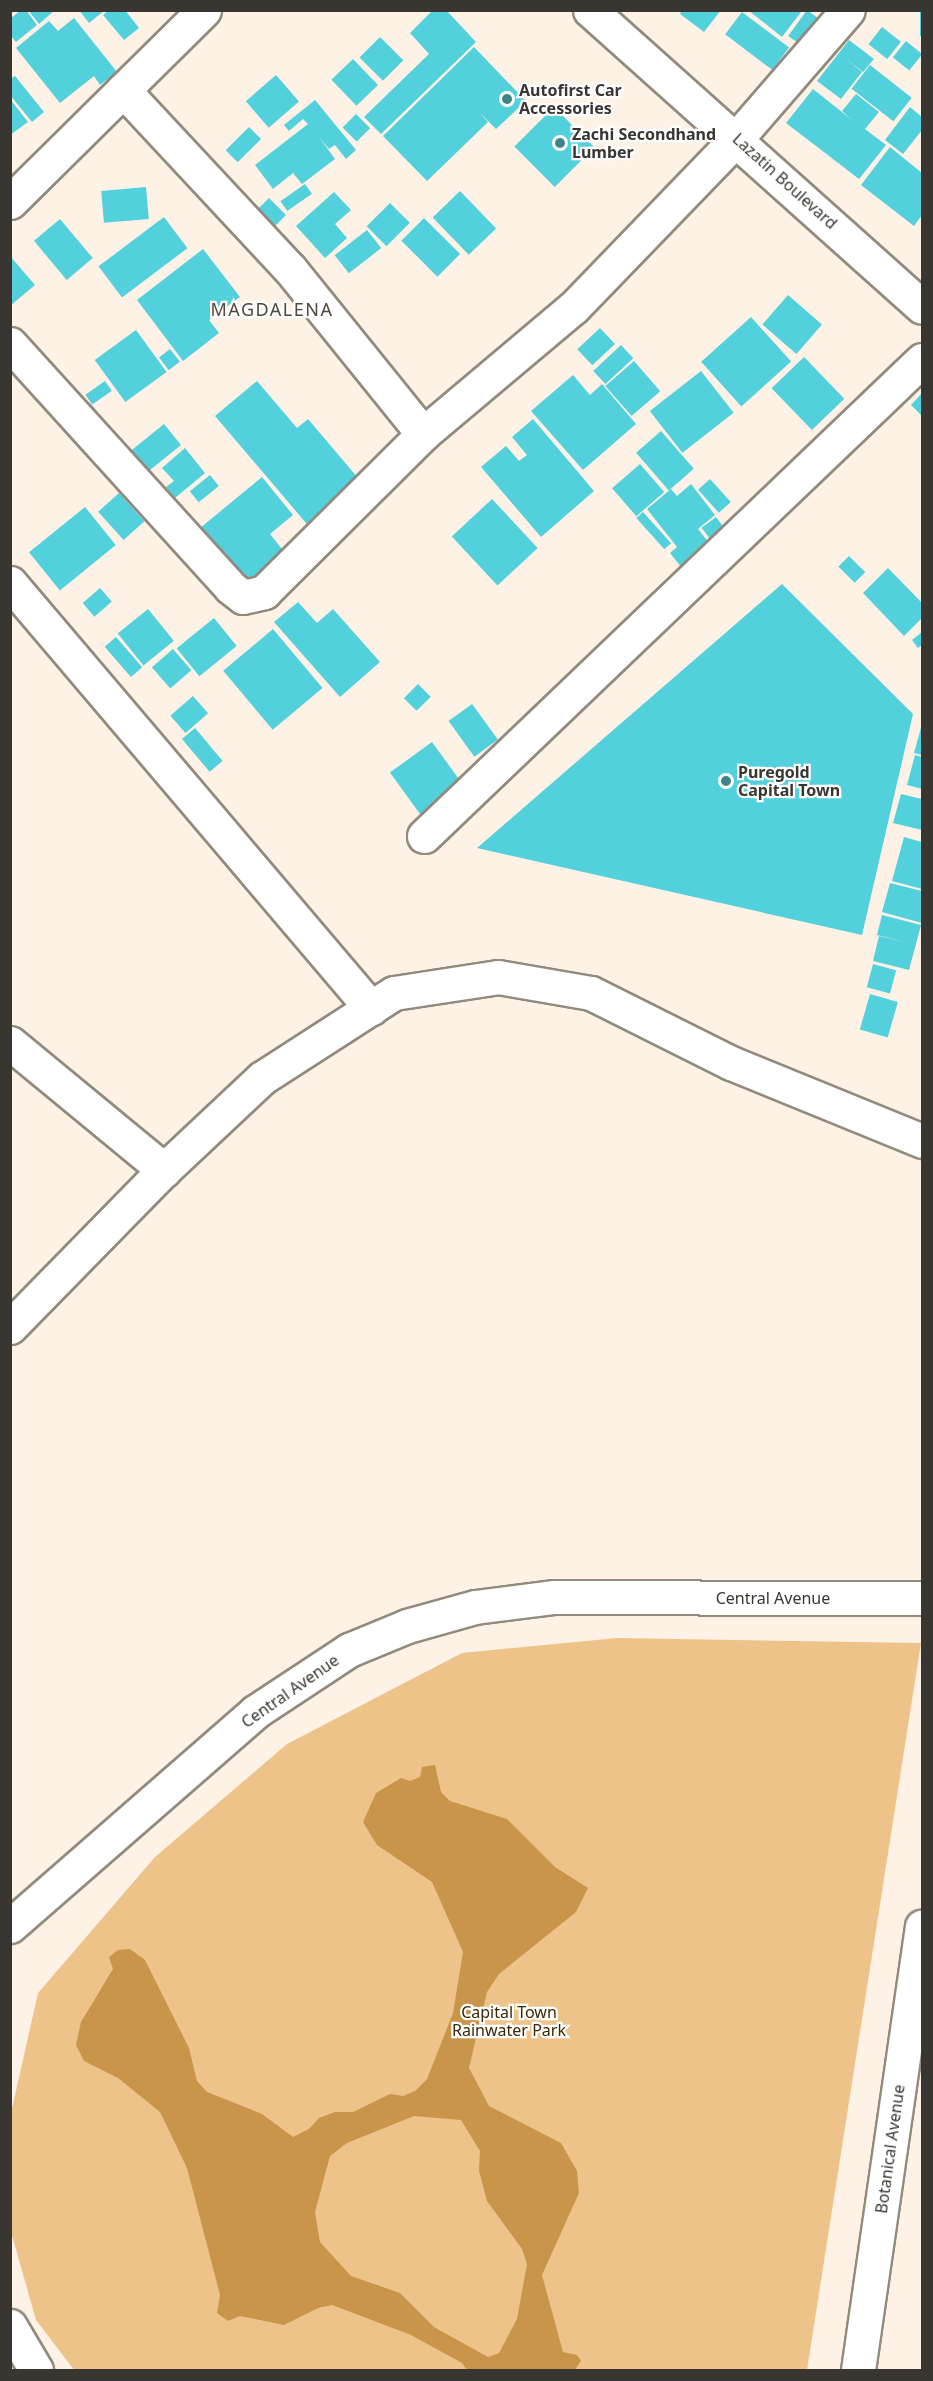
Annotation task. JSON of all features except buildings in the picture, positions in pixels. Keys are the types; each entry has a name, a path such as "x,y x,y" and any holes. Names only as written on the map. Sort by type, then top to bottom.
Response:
{"street":[{"path":"10,202 204,10"},
{"name":"Lazatin Boulevard","path":"590,10 737,138 922,307"},
{"path":"10,344 243,597 264,592 423,434 574,307 737,138 848,10"},
{"path":"123,90 290,270 423,434"},
{"path":"424,836 922,360"},
{"path":"10,583 371,1008"},
{"path":"10,1328 164,1170 262,1078 394,993 498,977 591,993 731,1063 922,1141"},
{"path":"10,1043 164,1170"},
{"name":"Central Avenue","path":"10,1926 255,1712 350,1650 407,1626 475,1607 554,1597 922,1598"},
{"name":"Botanical Avenue","path":"858,2370 922,1927"},
{"path":"10,2326 36,2370"}],"green space":[{"name":"Capital Town Rainwater Park","path":"617,1638 921,1643 807,2370 74,2370 36,2320 11,2232 11,2113 38,1993 155,1857 287,1744 462,1653"}],"shaded area":[{"path":"435,1765 441,1792 450,1801 507,1819 555,1867 588,1888 576,1912 499,1974 487,1992 469,2068 489,2106 561,2143 577,2171 579,2193 542,2275 563,2352 577,2355 581,2361 575,2370 467,2370 462,2363 411,2335 332,2305 318,2308 284,2325 240,2316 228,2321 217,2313 220,2295 187,2168 160,2112 118,2078 84,2061 76,2045 81,2022 113,1969 109,1957 118,1950 130,1949 145,1960 189,2048 197,2081 207,2092 262,2114 293,2137 309,2129 319,2118 335,2112 353,2112 390,2094 403,2096 415,2091 427,2079 453,2013 463,1952 432,1882 377,1845 363,1822 376,1793 401,1778 410,1781 420,1777 422,1767","holes":["414,2116 461,2120 480,2151 479,2171 487,2201 522,2249 527,2264 517,2319 499,2353 488,2357 434,2327 400,2293 351,2276 320,2242 315,2212 330,2156 347,2143"]}],"place":[{"name":"Autofirst Car Accessories","path":"507,99"},
{"name":"Zachi Secondhand Lumber","path":"560,143"},
{"name":"Puregold Capital Town","path":"726,781"}],"district":[{"name":"MAGDALENA","path":"272,309"}]}
